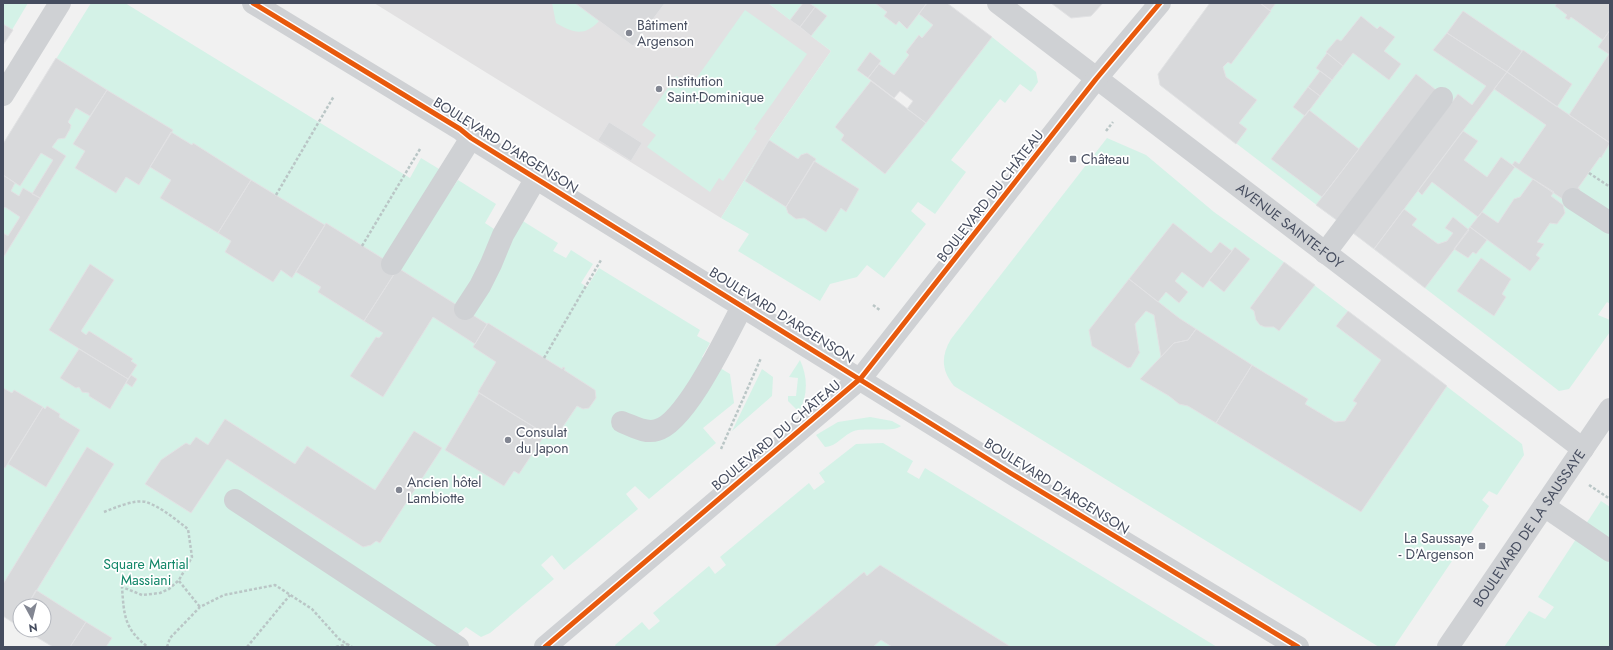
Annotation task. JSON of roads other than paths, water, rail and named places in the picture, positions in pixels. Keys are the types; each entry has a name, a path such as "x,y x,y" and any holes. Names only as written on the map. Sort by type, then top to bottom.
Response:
{"street":[{"path":"3,95 60,3"},
{"name":"BOULEVARD D'ARGENSON","path":"253,3 460,129 470,138 861,378 1012,474 1298,647"},
{"name":"AVENUE SAINTE-FOY","path":"998,3 1582,449"},
{"name":"BOULEVARD DU CHÂTEAU","path":"545,647 861,378 1096,79 1160,3"},
{"path":"1325,253 1442,98"},
{"path":"392,264 470,138"},
{"path":"464,309 480,286 491,264 502,235 536,178"},
{"path":"1573,199 1610,223"},
{"path":"622,422 645,431 656,431 665,427 677,418 712,363 743,305"},
{"name":"BOULEVARD DE LA SAUSSAYE","path":"1448,647 1582,449 1607,419"},
{"path":"235,500 458,647"},
{"path":"1544,506 1610,551"}],"place":[{"name":"Bâtiment Argenson","path":"629,33"},
{"name":"Institution Saint-Dominique","path":"659,89"},
{"name":"Château","path":"1073,159"},
{"name":"Consulat du Japon","path":"508,440"},
{"name":"Ancien hôtel Lambiotte","path":"399,490"},
{"name":"La Saussaye - D'Argenson","path":"1482,546"}],"park label":[{"name":"Square Martial Massiani","path":"146,572"}]}
